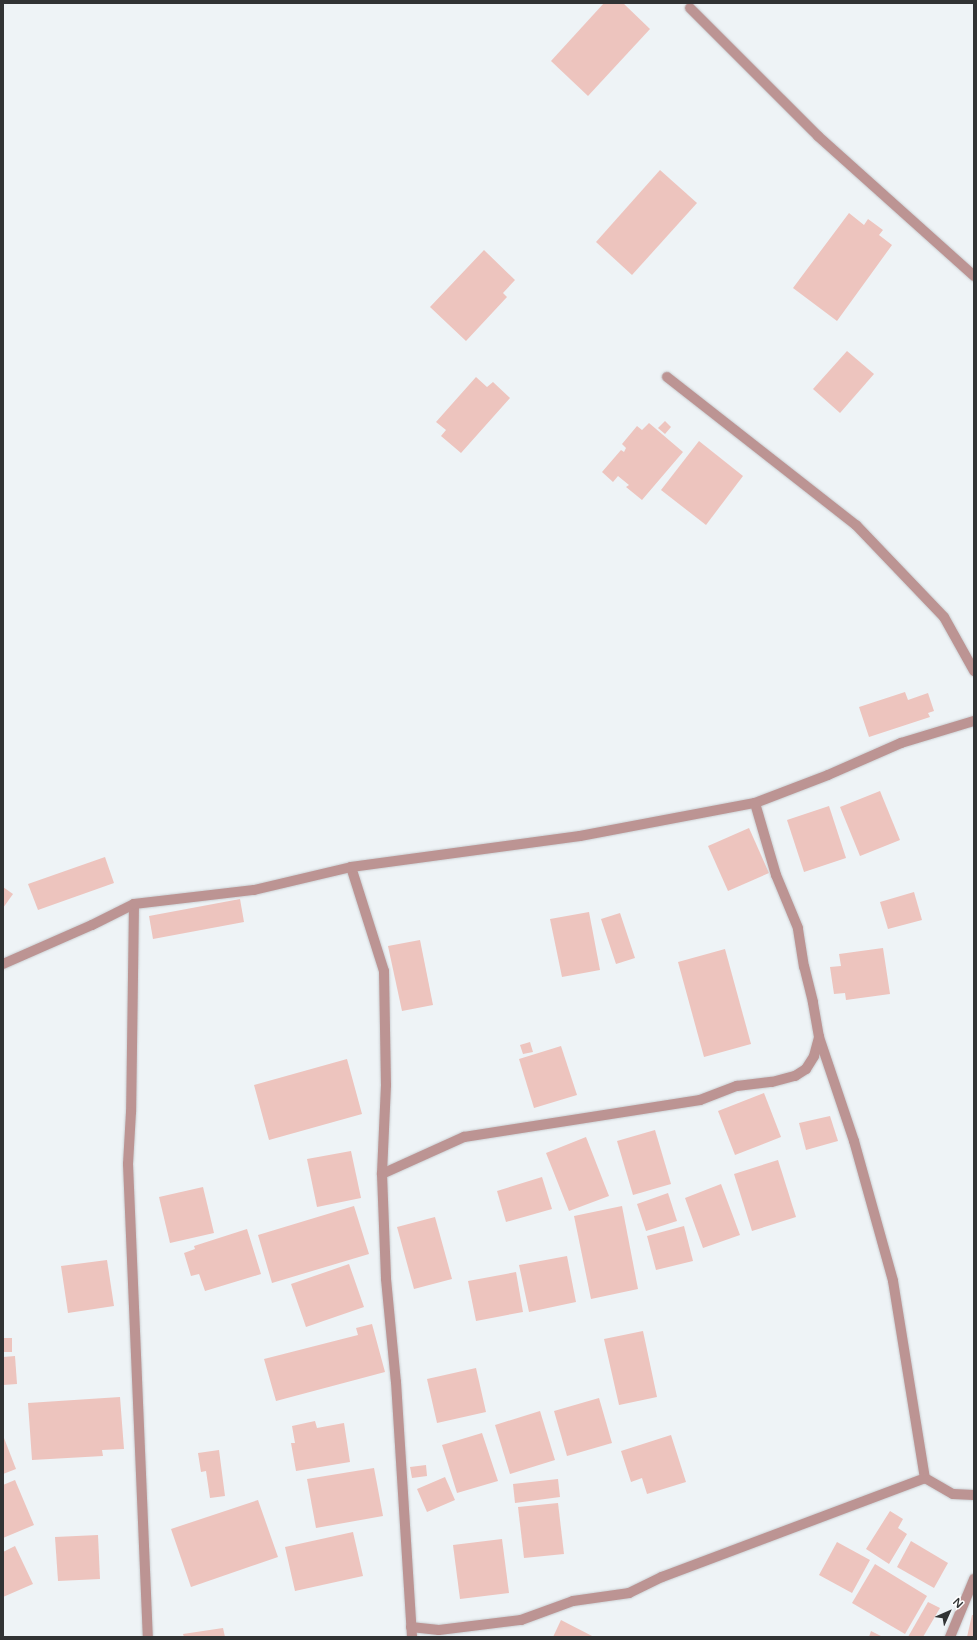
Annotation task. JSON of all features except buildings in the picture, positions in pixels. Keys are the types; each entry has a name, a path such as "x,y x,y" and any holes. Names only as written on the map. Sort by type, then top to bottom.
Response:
{"street":[{"path":"690,8 818,136 974,276"},
{"path":"667,377 856,526 944,617 974,671"},
{"path":"3,964 92,925 134,904 254,890 351,867 580,836 755,803 828,775 900,743 974,721"},
{"path":"755,803 776,876 798,928 804,967 813,1002 819,1037 854,1141 893,1281 926,1478 952,1494 974,1495"},
{"path":"351,867 384,971 386,1085 382,1174 386,1279 397,1390 411,1632 521,1620 573,1600 629,1593 662,1577 926,1478"},
{"path":"134,904 131,1112 128,1164 148,1637"},
{"path":"382,1174 464,1137 700,1100 737,1086 772,1082 795,1076 806,1069 814,1056 819,1037"},
{"path":"950,1637 974,1579"}]}
